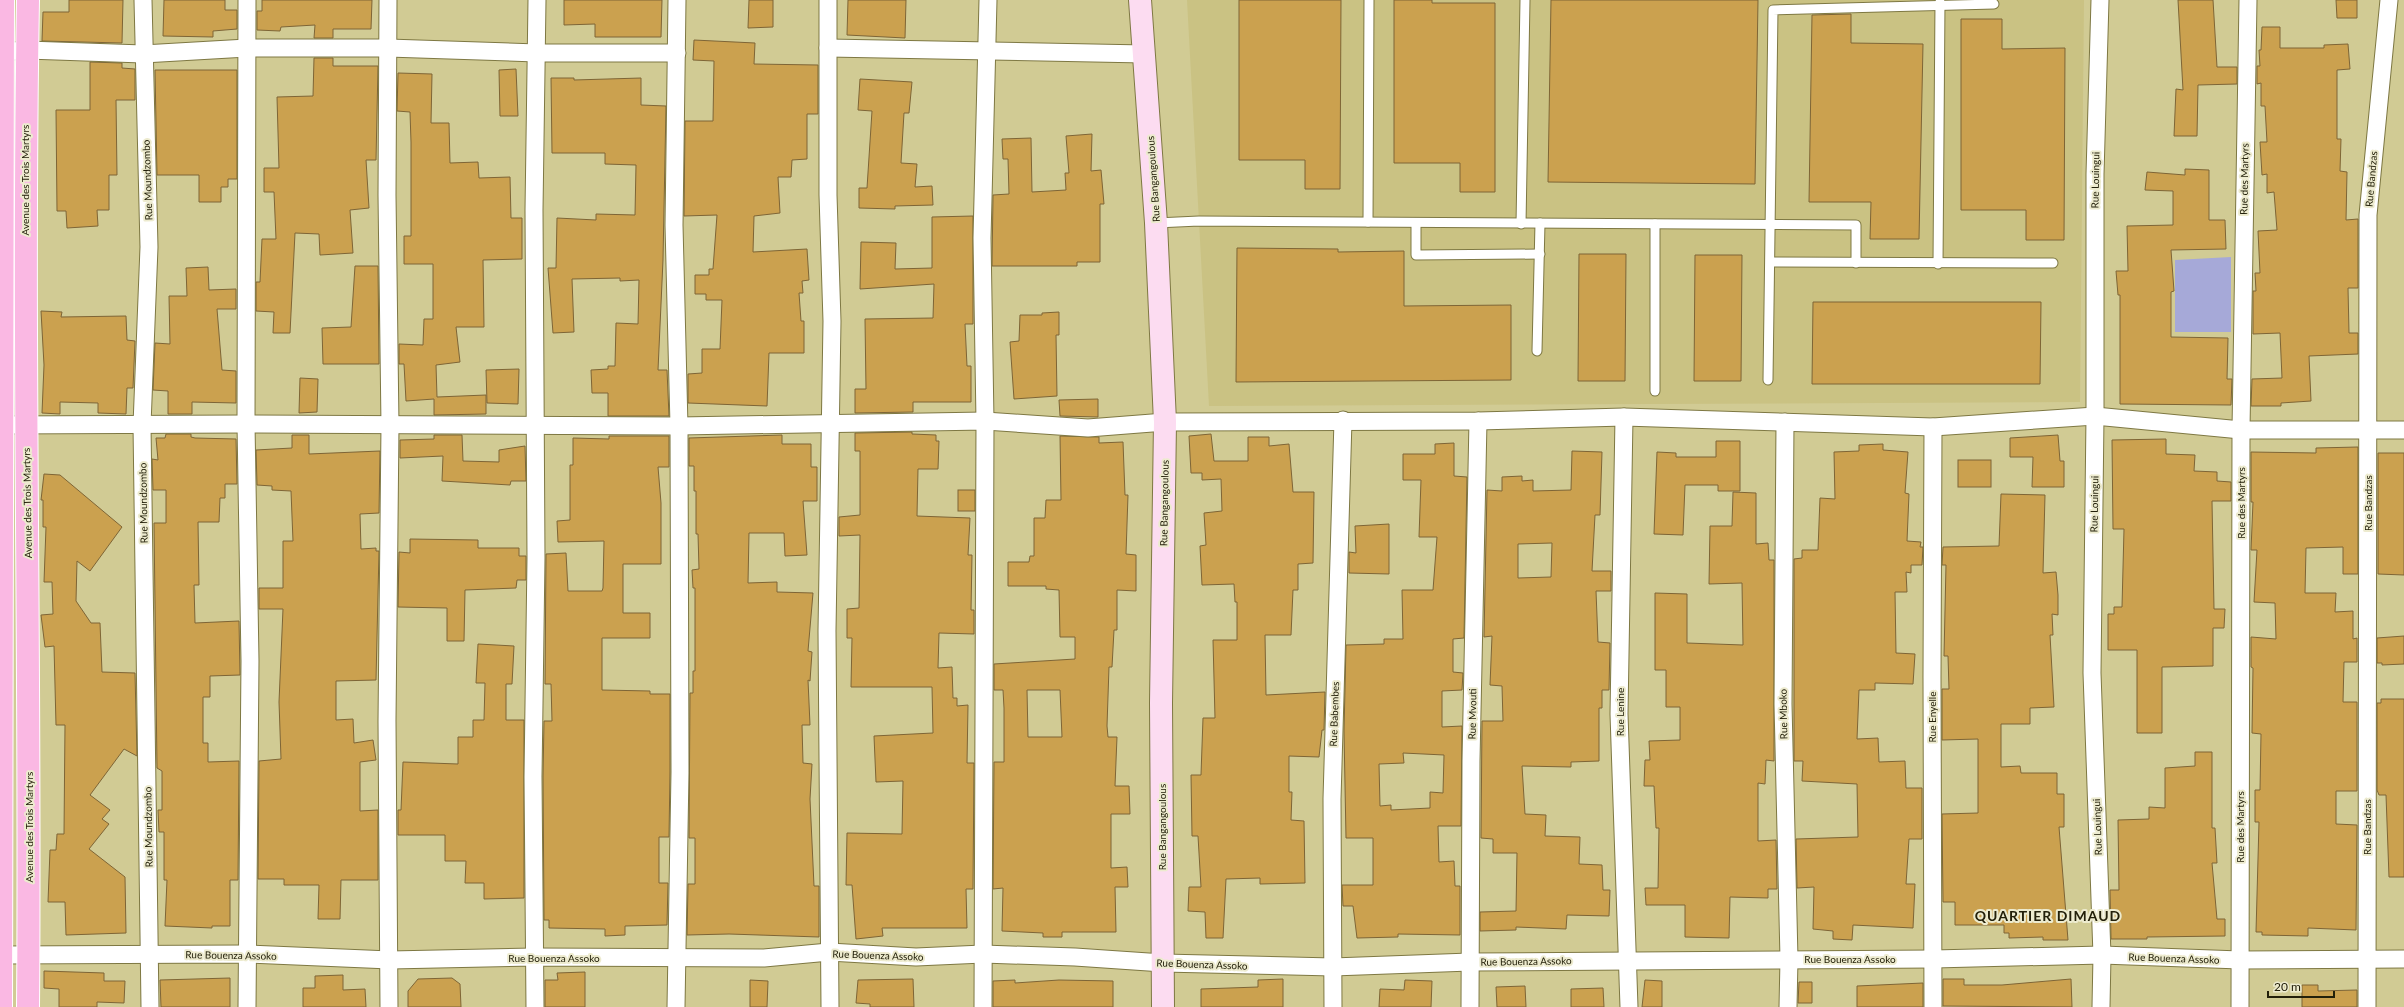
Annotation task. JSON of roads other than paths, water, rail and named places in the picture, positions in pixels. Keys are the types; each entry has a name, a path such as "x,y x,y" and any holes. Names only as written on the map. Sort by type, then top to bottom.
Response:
{"main road":[{"path":"1,1007 1,52 3,0"},
{"name":"Avenue des Trois Martyrs","path":"28,0 24,205 30,764 28,1007"}],"street":[{"name":"Rue Moundzombo","path":"143,0 143,54 149,247 142,425 151,954 150,1007"},
{"path":"247,0 246,424 250,661 246,954 247,1007"},
{"path":"388,0 387,195 390,425 387,721 390,960 389,1007"},
{"path":"535,1007 534,210 537,0"},
{"path":"676,1007 680,772 679,426 674,225 677,0"},
{"path":"828,0 828,195 832,320 832,423 827,631 830,1007"},
{"path":"983,1007 985,421 982,238 988,52 988,0"},
{"name":"Rue Bangangoulous","path":"1140,0 1156,223 1165,422 1161,703 1163,1007"},
{"name":"Rue Louingui","path":"2100,0 2095,174 2095,416 2092,673 2102,955 2100,1007"},
{"name":"Rue des Martyrs","path":"2240,1007 2241,430 2248,0"},
{"name":"Rue Bandzas","path":"2367,1007 2368,215 2389,0"},
{"path":"1,52 27,50 143,54 247,48 388,48 537,53 677,53"},
{"path":"828,48 1145,54"},
{"path":"1,425 246,424 679,426 985,421 1088,428 1165,422 1343,420 1478,421 1624,417 1933,427 2095,416 2241,430 2404,430"},
{"name":"Rue Lenine","path":"1624,417 1619,714 1629,1007"},
{"name":"Rue Babembes","path":"1333,1007 1332,799 1343,420"},
{"name":"Rue Mvouti","path":"1470,1007 1471,753 1478,421"},
{"name":"Rue Mboko","path":"1785,422 1783,704 1789,959 1788,1007"},
{"name":"Rue Enyelle","path":"1933,427 1933,1007"},
{"name":"Rue Bouenza Assoko","path":"1,955 246,954 390,960 534,957 764,958 829,952 916,957 983,954 1075,957 1163,963 1333,967 1470,962 1934,959 2102,955 2240,960 2366,961 2404,959"}],"lane":[{"path":"1368,222 1369,0"},
{"path":"1521,224 1524,0"},
{"path":"1768,380 1772,225 1774,10 1940,3 1994,4"},
{"path":"1938,264 1940,3"},
{"path":"1156,223 1199,221 1856,225 1856,263"},
{"path":"1416,223 1416,255 1540,254"},
{"path":"1537,351 1540,224"},
{"path":"1655,224 1655,391"},
{"path":"1770,262 1938,264 2053,263"}],"district":[{"name":"QUARTIER DIMAUD","path":"2048,916"}]}
